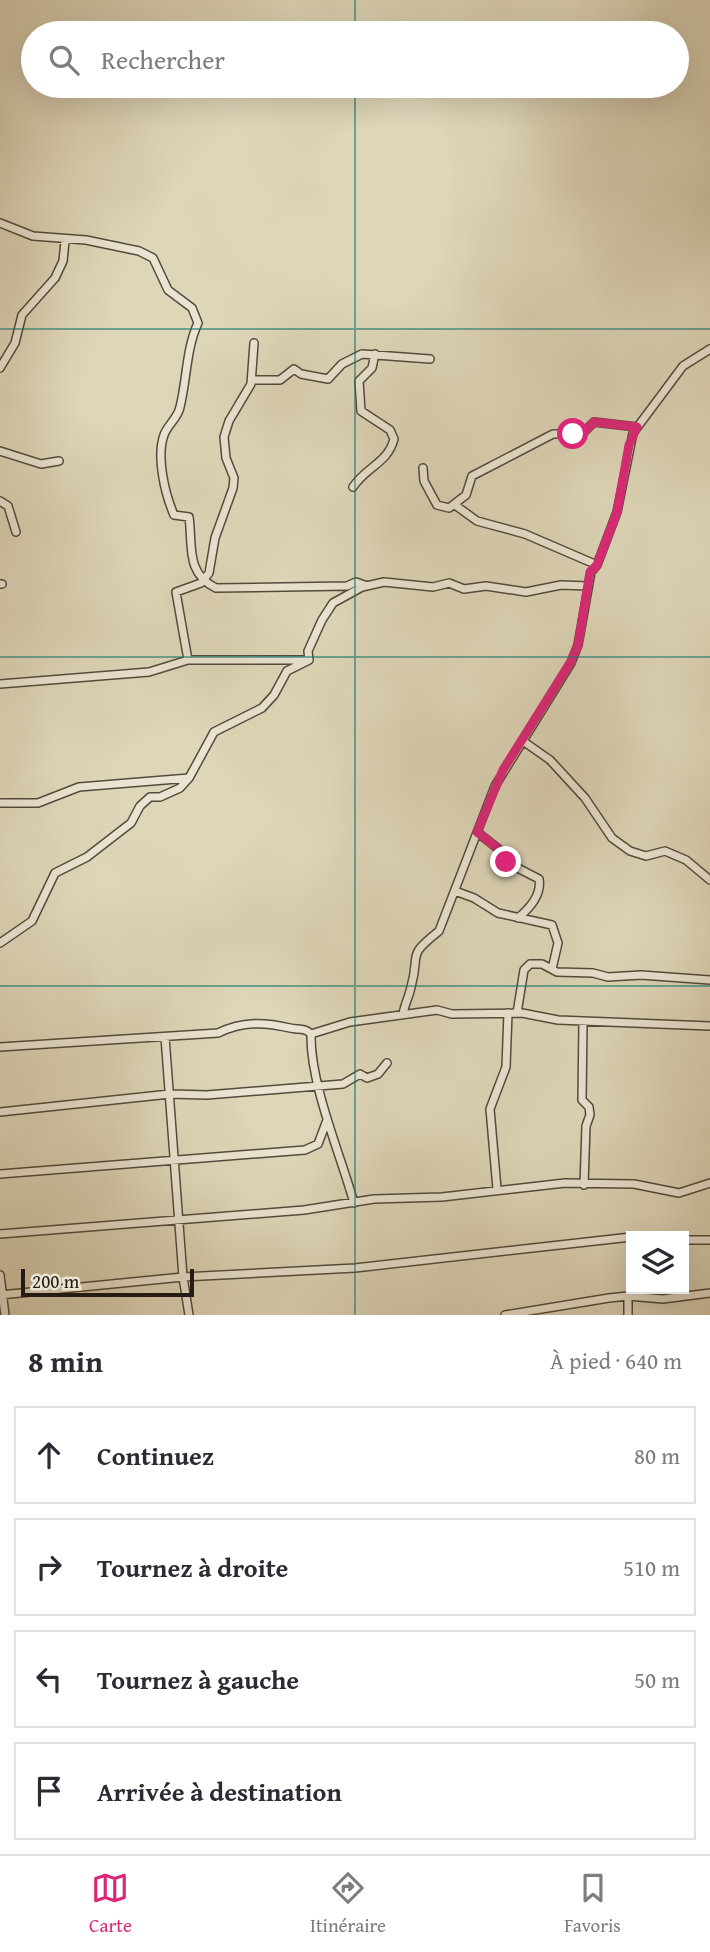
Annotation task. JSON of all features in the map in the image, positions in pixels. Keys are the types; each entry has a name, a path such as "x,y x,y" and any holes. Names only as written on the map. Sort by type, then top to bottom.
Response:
{"street":[{"path":"0,223 33,236 86,240 139,251 153,258 168,290 195,313 198,323 189,346 189,365 182,388 181,405 164,433 163,469 174,515 189,517 192,537 189,555 204,581 216,588 347,586 356,582 367,586"},
{"path":"0,368 15,343 22,315 55,278 63,261 65,240"},
{"path":"188,660 176,592 204,581 209,573 215,538 233,488 234,478 226,458 224,438 252,380 254,342"},
{"path":"403,1014 412,985 415,953 419,946 439,931 495,786 570,663 578,645 590,572 597,565 617,512 629,445 637,427 683,366 710,349"},
{"path":"252,380 280,380 294,369 301,374 328,379 347,361 362,354 430,359"},
{"path":"354,487 361,475 390,454 394,439 390,430 361,411 359,403 359,381 372,368 375,354"},
{"path":"423,468 424,481 437,505 449,508 466,495 472,476 552,434 582,434 594,422 637,427"},
{"path":"0,452 41,464 59,461"},
{"path":"0,501 8,506 16,532"},
{"path":"455,505 477,521 525,534 597,565"},
{"path":"309,660 308,651 333,603 367,586 384,582 433,587 449,583 464,589 486,586 526,592 561,585 589,586"},
{"path":"0,684 149,672 188,660 309,660"},
{"path":"0,943 32,921 55,873 87,857 118,833 150,797 173,792 189,778 214,732 262,708 274,695 287,671 309,660"},
{"path":"523,741 550,760 585,798 618,843 641,856 665,850 686,860 710,880"},
{"path":"0,803 49,801 79,787 189,778"},
{"path":"477,832 505,854 506,862 539,879 540,890 536,898 517,918"},
{"path":"455,891 474,898 498,913 552,925 558,943 552,969"},
{"path":"496,1189 490,1109 506,1067 513,1013 526,966 542,964 552,969 608,977 641,975 710,980"},
{"path":"311,1034 350,1022 437,1010 452,1014 513,1013 583,1021 710,1026"},
{"path":"583,1021 582,1100 589,1107 590,1115 586,1126 584,1185"},
{"path":"0,1046 218,1033 236,1025 271,1023 306,1029 311,1034 310,1049 327,1120 354,1203"},
{"path":"165,1037 183,1277 189,1315"},
{"path":"0,1112 170,1094 219,1094 319,1083 343,1084 360,1074 367,1078 378,1073 387,1063"},
{"path":"0,1174 305,1150 318,1144 327,1120"},
{"path":"0,1234 574,1182 584,1185 634,1184 679,1193 710,1183"},
{"path":"1,1294 183,1277 355,1268 626,1238"},
{"path":"689,1240 710,1240"},
{"path":"0,1275 5,1315"},
{"path":"505,1315 549,1311 628,1296 663,1299 710,1293"},
{"path":"628,1296 628,1315"}],"route":[{"path":"506,862 505,854 477,832 503,770 527,736 544,703 564,677 578,645 579,623 590,572 597,565 617,512 629,445 637,427 620,427 598,421 591,423 582,434 573,434"}]}
